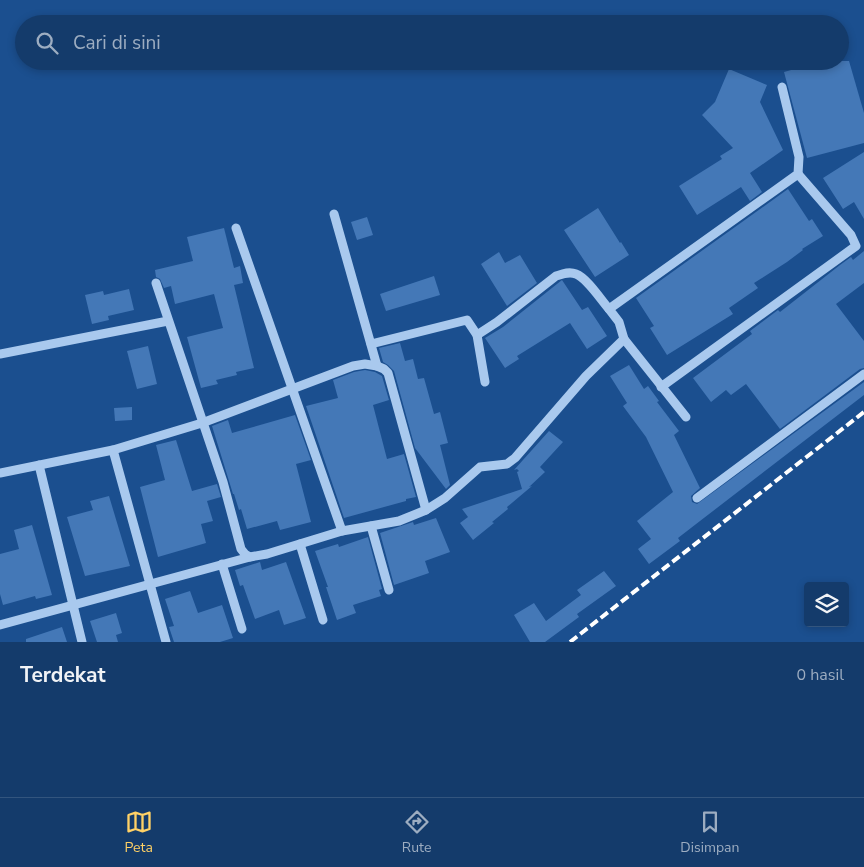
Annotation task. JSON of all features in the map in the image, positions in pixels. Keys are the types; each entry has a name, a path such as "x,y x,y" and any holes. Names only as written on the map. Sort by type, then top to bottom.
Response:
{"street":[{"path":"661,387 860,244 798,174 799,157 782,87"},
{"path":"610,310 798,174"},
{"path":"334,214 377,366"},
{"path":"236,228 342,531"},
{"path":"477,335 497,322 556,276 576,273 610,310 619,322 624,339 686,417"},
{"path":"156,282 223,482 241,549 250,557"},
{"path":"371,344 467,320 477,335 486,382"},
{"path":"0,354 168,321"},
{"path":"0,625 222,564 267,554 342,531 399,522 426,510 445,498 480,467 507,464 515,458 586,376 624,339"},
{"path":"0,473 113,450 202,423 353,366 365,364 384,369 391,380 426,510"},
{"path":"696,498 864,374"},
{"path":"113,450 166,642"},
{"path":"38,465 82,642"},
{"path":"371,526 389,590"},
{"path":"300,544 322,620"},
{"path":"222,564 242,630"}],"building":[{"path":"849,61 864,113 864,143 807,158 784,72 791,70 849,70"},
{"path":"729,70 767,85 760,102 783,150 750,173 762,192 750,201 741,187 697,215 679,186 722,159 720,156 733,148 702,115 715,102"},
{"path":"864,152 864,219 854,202 843,209 823,178"},
{"path":"788,189 809,221 812,219 823,236 754,283 758,288 729,308 733,314 667,355 650,328 654,326 636,298"},
{"path":"598,208 629,255 595,277 564,230"},
{"path":"367,217 373,235 357,240 351,222"},
{"path":"224,228 234,268 240,266 243,283 234,285 254,368 236,372 237,375 216,380 218,384 201,388 187,337 223,328 214,294 175,304 171,286 164,288 160,279 156,277 155,270 193,261 187,237"},
{"path":"864,251 864,283 836,304 864,341 864,368 860,369 780,429 746,384 731,395 726,390 711,402 693,378 752,334 750,331 778,310 780,312 851,257 853,260"},
{"path":"499,252 505,263 520,255 537,283 507,306 481,264"},
{"path":"434,276 440,295 386,311 380,294"},
{"path":"562,280 582,310 588,307 607,336 587,349 570,323 517,356 519,359 505,368 485,338 503,327"},
{"path":"129,289 134,310 108,316 109,320 92,324 85,295 103,291 104,295"},
{"path":"400,343 405,361 413,359 418,379 424,378 434,414 440,412 448,443 440,445 450,485 446,489 415,448 394,371 383,362 379,348"},
{"path":"148,346 157,384 137,389 127,351"},
{"path":"629,365 644,389 648,386 659,401 657,402 679,431 674,435 700,488 691,496 692,502 697,504 864,382 864,395 678,538 680,541 649,564 638,549 651,539 637,521 673,492 646,437 623,406 627,403 610,376"},
{"path":"365,370 382,376 389,400 373,405 387,459 404,454 416,497 344,518 306,406 338,398 333,380"},
{"path":"132,407 132,420 115,421 114,408"},
{"path":"295,415 311,460 296,464 311,522 280,530 277,521 247,529 241,509 239,510 233,494 212,426 228,420 232,433"},
{"path":"549,431 563,442 540,467 545,472 507,507 508,509 492,522 494,523 473,540 460,523 468,517 462,509 522,489 517,472 519,471 517,469 514,470"},
{"path":"176,440 192,491 217,484 221,497 207,501 213,521 201,524 206,543 158,557 140,487 165,480 156,445"},
{"path":"109,496 130,566 85,576 67,517 93,510 90,501"},
{"path":"436,518 450,552 425,561 429,573 394,585 380,533 413,522 414,525"},
{"path":"32,525 52,595 36,599 35,596 3,605 0,594 0,554 19,549 14,530"},
{"path":"368,537 382,589 379,590 381,596 353,605 356,613 337,620 315,551 338,544 339,547"},
{"path":"260,562 262,570 286,562 306,618 284,625 279,610 255,619 243,585 240,586 235,570"},
{"path":"604,571 616,586 577,614 579,617 545,642 530,642 514,615 534,603 546,621 581,595 577,590"},
{"path":"190,591 198,613 222,605 233,638 220,642 174,642 169,627 174,626 165,599"},
{"path":"116,613 122,633 116,635 118,642 97,642 90,621"},
{"path":"62,627 67,642 26,642 26,639"}],"railway":[{"path":"570,642 864,412"}]}
